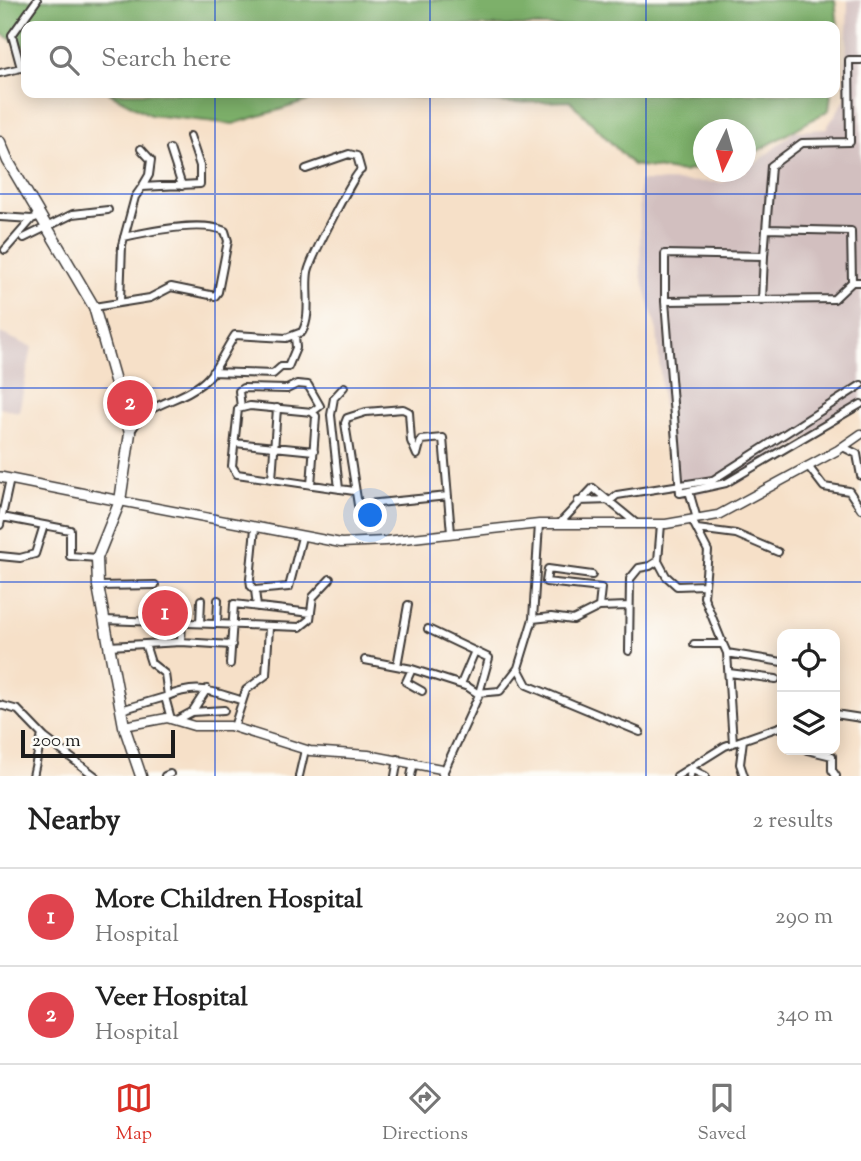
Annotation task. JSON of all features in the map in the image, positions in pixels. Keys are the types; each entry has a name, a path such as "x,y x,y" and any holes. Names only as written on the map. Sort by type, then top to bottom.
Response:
{"main road":[{"path":"0,142 3,157 94,307 130,433 120,501 97,558 98,586 124,726 141,776"},
{"path":"0,477 120,501"}],"street":[{"path":"22,21 37,0"},
{"path":"21,22 12,35 21,65"},
{"path":"850,142 849,60 861,60"},
{"path":"0,73 21,68"},
{"path":"142,187 200,184 200,166 190,136"},
{"path":"762,301 771,166 802,143 861,142"},
{"path":"120,301 124,237 135,197 149,175 151,160 141,149"},
{"path":"170,149 182,186"},
{"path":"130,433 139,416 201,384 212,372 235,335 295,336 302,332 306,324 308,271 348,194 355,173 361,170 361,162 357,156 349,154 306,169"},
{"path":"0,217 39,220 108,210"},
{"path":"24,238 39,220"},
{"path":"5,250 39,220"},
{"path":"94,307 150,298 171,288 215,296 228,241 225,231 217,227 170,229 124,237"},
{"path":"766,229 861,231"},
{"path":"851,231 852,282"},
{"path":"764,256 665,254 665,301 680,493 726,483 861,404"},
{"path":"665,301 834,299 852,282 861,282"},
{"path":"212,372 273,374 281,367 288,367 296,348 295,336"},
{"path":"240,372 246,388"},
{"path":"312,412 320,406 308,385 287,389 246,388 239,391 241,407 238,409 233,471 272,480 354,491"},
{"path":"578,502 611,500 617,495 713,480 861,385"},
{"path":"339,489 331,415 334,398 344,387"},
{"path":"318,400 334,398"},
{"path":"241,407 312,412 316,416 311,485"},
{"path":"272,480 278,408"},
{"path":"448,496 364,505 356,502 345,423 347,418 366,412 403,409 409,412 411,441 417,455 421,440 443,438 452,533"},
{"path":"120,501 341,543 561,522 661,524 718,515 843,447 861,434"},
{"path":"235,443 314,451"},
{"path":"843,447 857,454 861,476"},
{"path":"808,466 824,487 849,491 861,509"},
{"path":"0,525 10,479"},
{"path":"561,522 593,488 611,500 637,524"},
{"path":"689,491 694,519 709,558 704,597 727,653 733,743"},
{"path":"2,517 70,530 70,556 97,558"},
{"path":"365,660 412,669 461,684 477,693 500,691 518,668 533,619 539,524"},
{"path":"661,524 657,561 666,576 677,586 705,585"},
{"path":"0,556 20,558 35,554 44,525"},
{"path":"255,528 250,579 255,590 257,607"},
{"path":"697,528 736,534 778,552"},
{"path":"255,590 289,587 302,537"},
{"path":"629,651 628,606 632,573 657,561"},
{"path":"547,582 548,569 592,575"},
{"path":"104,620 181,621 269,628 300,627 307,624 313,597 330,579"},
{"path":"536,580 601,588 599,607"},
{"path":"98,586 155,585"},
{"path":"181,642 183,599"},
{"path":"200,623 201,600"},
{"path":"217,624 218,600"},
{"path":"230,664 234,604 311,613"},
{"path":"397,666 408,605"},
{"path":"155,606 155,621"},
{"path":"533,619 551,617 573,620 599,607 628,606"},
{"path":"233,727 240,700 246,690 265,675 269,628"},
{"path":"174,719 194,726 233,727 305,750 414,762 444,774 489,658 428,629"},
{"path":"109,646 181,642 232,645"},
{"path":"145,644 151,663 165,674 167,697 174,719"},
{"path":"694,644 723,644"},
{"path":"461,684 475,651"},
{"path":"727,653 777,661"},
{"path":"518,668 527,684 640,732"},
{"path":"412,669 406,682 422,691"},
{"path":"729,673 776,679"},
{"path":"121,710 185,689 207,689 240,700"},
{"path":"192,712 207,689"},
{"path":"0,705 18,710 42,735 95,776"},
{"path":"124,726 174,719 192,712 224,710"},
{"path":"840,715 861,718"},
{"path":"690,773 705,756 777,728"},
{"path":"33,776 42,735"},
{"path":"743,740 740,764 744,776"},
{"path":"299,776 305,750"},
{"path":"828,755 832,756 832,770 836,776"},
{"path":"395,776 398,760"},
{"path":"411,776 414,762"},
{"path":"677,776 690,773 705,776"}],"shaded area":[{"path":"848,0 861,0 861,403 739,483 680,498 665,439 657,331 641,274 639,181 756,182 756,163 795,131 826,129 845,99"},
{"path":"0,333 32,347 19,412 0,408"}],"green space":[{"path":"0,0 835,0 837,21 21,21 21,45 0,33"},
{"path":"118,98 318,98 233,124 150,115"},
{"path":"432,98 830,98 829,110 756,152 756,119 693,119 693,170 683,172 633,165 570,101 511,103"}],"place":[{"name":"Veer Hospital","path":"130,403"},
{"name":"More Children Hospital","path":"165,613"}]}
